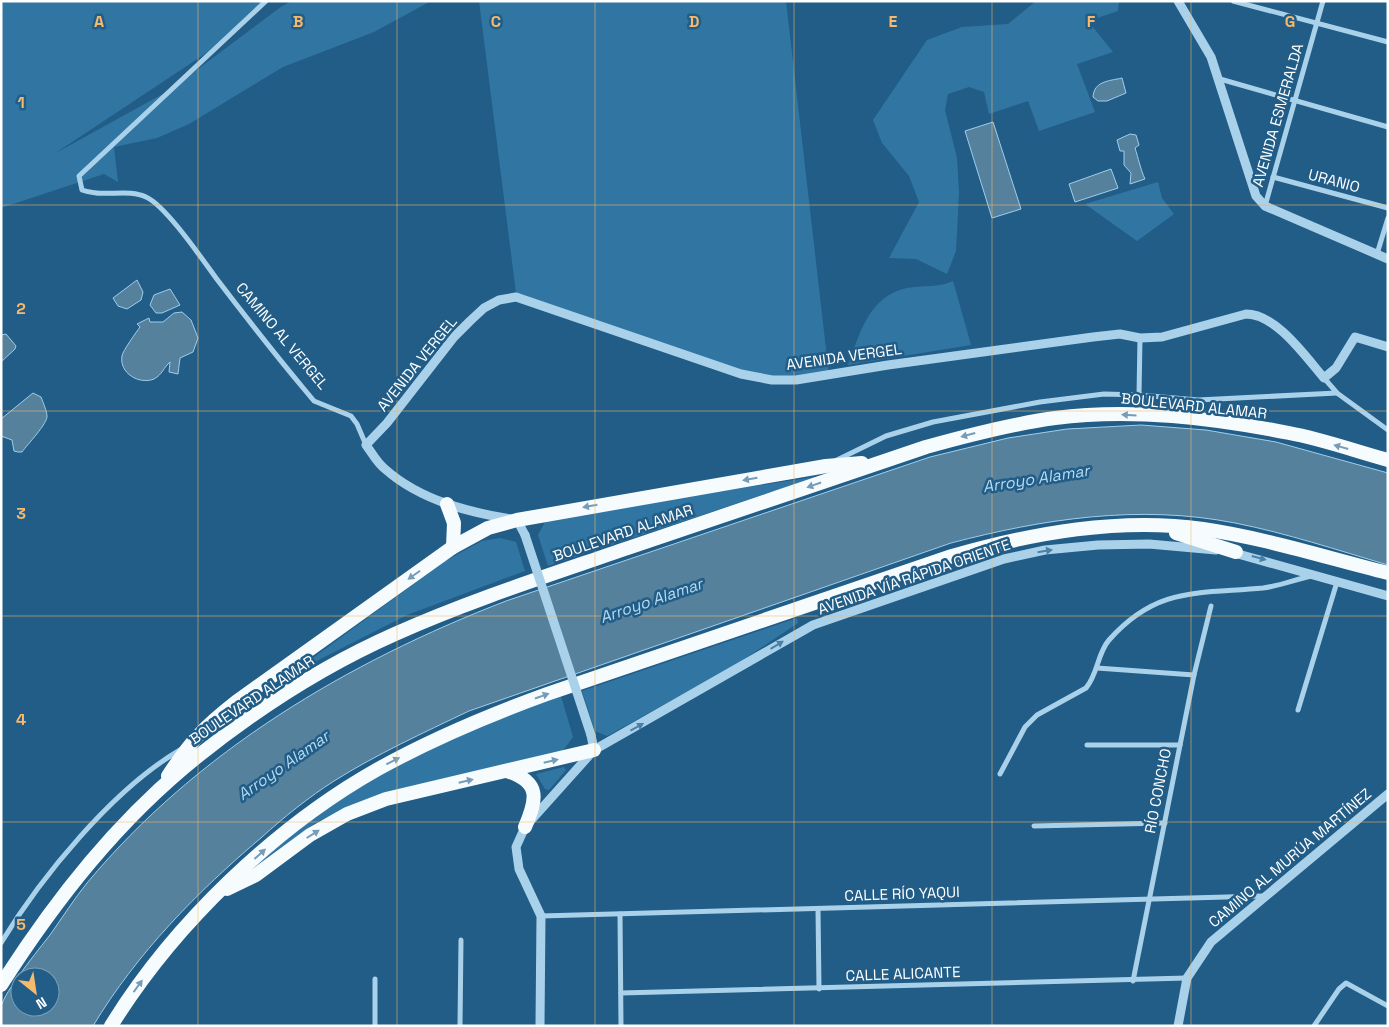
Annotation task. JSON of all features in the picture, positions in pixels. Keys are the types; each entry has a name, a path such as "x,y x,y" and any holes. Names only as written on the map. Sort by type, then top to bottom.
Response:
{"highway":[{"name":"BOULEVARD ALAMAR","path":"1,985 72,882 160,789 204,751 267,707 328,669 393,634 516,586 885,460 983,431 1056,418 1116,414 1226,422 1291,433 1388,460"},
{"path":"160,789 187,746 208,725 236,702 453,547 488,528 517,520 826,466 885,460"},
{"path":"447,504 454,523 453,547"},
{"path":"1143,526 1202,540 1236,552"},
{"path":"111,1026 158,959 213,896 273,843 322,806 369,775 490,714 962,553 1064,530 1143,526 1205,529 1388,573"},
{"path":"213,896 256,875 310,835 347,814 386,799 594,750"},
{"path":"507,771 522,777 532,786 534,804 525,827"}],"street":[{"name":"CAMINO AL VERGEL","path":"266,1 79,176 82,190 146,197 158,206 181,232 304,389 314,400 351,416 366,445 383,468 402,483 447,504 490,516 517,520"},
{"path":"1178,1 1203,42 1220,79 1253,190 1265,206 1388,259"},
{"path":"1233,1 1388,42"},
{"name":"AVENIDA ESMERALDA","path":"1265,206 1323,1"},
{"path":"1220,79 1388,127"},
{"name":"URANIO","path":"1273,177 1388,208"},
{"path":"1377,254 1388,218"},
{"name":"AVENIDA VERGEL","path":"366,445 387,424 454,337 470,321 484,308 499,300 516,297 741,374 772,380 796,380 888,365 1120,334 1140,338 1162,337 1237,316 1255,314 1264,317 1296,345 1337,392 1388,430"},
{"path":"1324,378 1336,368 1355,337 1388,348"},
{"path":"1139,395 1140,338"},
{"path":"826,466 886,436 933,422 1040,402 1104,394 1198,400 1337,392"},
{"path":"517,520 525,535 591,735 594,750 525,827 516,847 519,869 541,916 540,1026"},
{"name":"AVENIDA VÍA RÁPIDA ORIENTE","path":"594,750 813,625 1004,559 1045,550 1098,545 1150,544 1236,552 1388,596"},
{"path":"1000,774 1026,727 1037,715 1086,688 1097,668 1100,655 1107,643 1140,611 1154,604 1214,590 1265,588 1317,575"},
{"path":"1298,710 1337,582"},
{"name":"RÍO CONCHO","path":"1133,981 1194,675 1211,606"},
{"path":"1097,668 1194,675"},
{"path":"1087,746 1180,745"},
{"path":"1,944 39,888 83,834 154,768 187,746"},
{"name":"CAMINO AL MURÚA MARTÍNEZ","path":"1178,1026 1186,978 1211,942 1263,896 1388,794"},
{"path":"1034,826 1165,823"},
{"name":"CALLE RÍO YAQUI","path":"541,916 1263,896"},
{"path":"818,909 820,989"},
{"path":"620,914 621,1026"},
{"path":"460,1026 461,940"},
{"name":"CALLE ALICANTE","path":"621,993 1133,981 1186,978"},
{"path":"374,979 375,1026"},
{"path":"1314,1026 1339,989 1346,983 1388,1006"}],"shaded area":[{"path":"1,1 264,1 229,38 54,154 170,90 282,6 292,1 431,1 374,32 283,67 189,124 157,138 114,147 118,182 104,174 1,208"},
{"path":"479,1 786,1 829,375 791,380 744,375 517,301"},
{"path":"1036,1 1119,1 1118,11 1088,21 1113,52 1077,64 1095,112 1039,131 1028,101 989,114 984,92 969,87 948,94 945,110 957,158 959,193 956,251 947,274 916,259 889,258 919,202 909,176 882,143 873,120 927,40 962,27 1008,24"},
{"path":"1158,182 1162,198 1174,214 1137,241 1085,204"},
{"path":"953,281 971,345 848,365 862,329 875,307 883,299 894,292 907,288 936,286"},
{"path":"820,476 548,566 538,535 545,522 560,516"},
{"path":"500,538 516,542 525,571 407,615 291,674 445,561 482,541"},
{"path":"797,618 798,623 731,668 607,736 595,731 582,691"},
{"path":"561,696 573,737 562,752 355,805 315,823 268,860 246,874 317,817 361,786 385,772 459,736"},
{"path":"564,767 566,770 549,790 545,789 536,774"}],"water":[{"path":"1122,78 1126,93 1107,101 1098,101 1093,97 1099,85"},
{"path":"993,122 1021,209 992,218 965,131"},
{"path":"1130,134 1136,135 1139,145 1135,148 1145,179 1130,184 1131,173 1124,165 1124,151 1120,151 1117,140"},
{"path":"1111,169 1118,188 1075,202 1069,184"},
{"path":"137,280 143,292 141,300 127,309 118,306 113,298"},
{"path":"170,289 180,305 162,313 156,313 150,305 154,295"},
{"path":"182,312 191,320 198,338 193,352 180,358 178,374 169,372 170,362 154,379 142,380 131,376 124,368 122,356 140,327 137,324 149,318 150,322 163,322 174,313"},
{"path":"6,334 16,346 1,362 1,335"},
{"path":"33,393 41,397 47,416 41,429 22,452 14,451 12,440 1,436 1,419"},
{"name":"Arroyo Alamar","path":"1141,425 1206,430 1276,442 1388,473 1388,565 1254,527 1199,517 1163,515 1127,515 1056,521 986,534 951,543 469,711 400,744 350,771 315,794 279,822 214,879 170,925 129,973 93,1026 1,1026 1,1007 10,988 10,1017 60,1017 60,967 25,967 87,883 130,835 177,792 226,752 278,715 333,682 389,652 447,625 506,601 930,457 1008,438 1067,429"}]}
